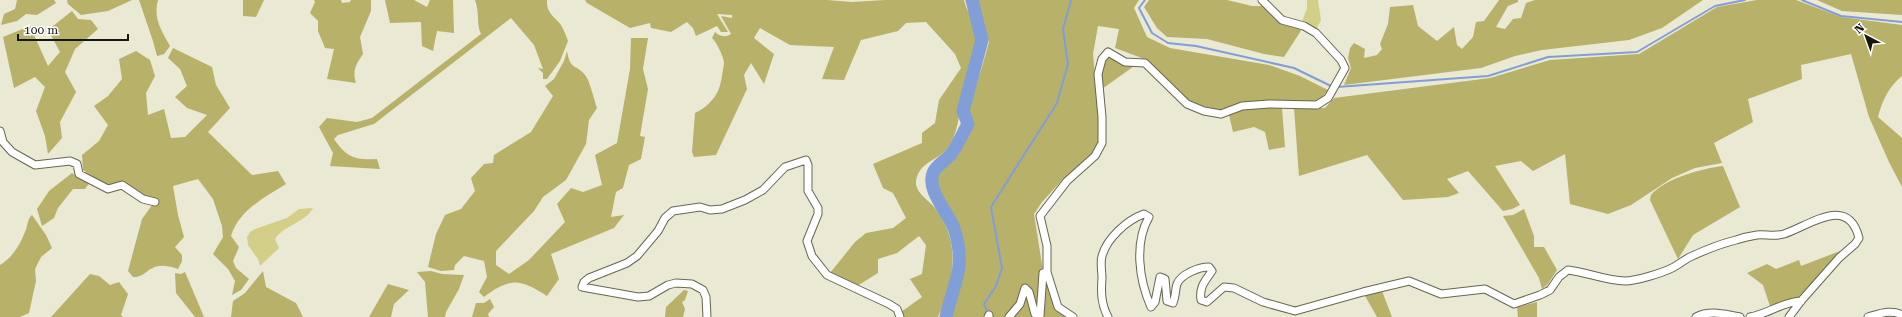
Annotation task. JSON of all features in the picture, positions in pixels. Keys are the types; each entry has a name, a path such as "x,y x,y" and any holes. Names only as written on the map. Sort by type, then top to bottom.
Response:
{"street":[{"path":"1073,317 1058,307 1047,272 1047,246 1040,216 1066,181 1095,156 1102,143 1102,117 1098,74 1102,59 1108,52 1125,62 1145,63 1186,104 1204,111 1221,114 1242,106 1269,104 1317,105 1328,98 1345,68 1341,60 1316,33 1304,26 1282,20 1262,0"},
{"path":"0,131 4,142 12,152 35,165 70,161 77,164 79,174 108,189 122,186 144,199 155,202"},
{"path":"707,317 706,297 703,290 692,284 676,283 649,296 638,297 582,287 584,282 589,278 627,264 638,256 658,231 665,218 673,211 700,207 710,210 722,209 745,200 763,190 785,167 806,160 808,191 818,208 818,214 807,241 816,264 826,275 897,309 900,317"},
{"path":"1108,317 1101,296 1102,258 1106,245 1135,217 1144,214 1150,217 1141,237 1140,268 1151,307 1155,302 1160,277 1165,278 1168,301 1172,303 1176,295 1177,284 1184,276 1202,267 1209,267 1212,271 1202,284 1200,293 1201,300 1207,302 1224,287 1234,288 1263,302 1295,311 1409,281 1441,294 1485,289 1514,304 1550,290 1559,277 1568,270 1585,272 1605,278 1625,281 1670,269 1689,257 1736,240 1758,235 1770,237 1784,234 1830,215 1843,217 1852,221 1857,228 1859,238 1855,244 1839,258 1789,317"},
{"path":"1009,317 1020,304 1025,288 1029,292 1035,314 1040,316 1043,273 1047,272"},
{"path":"1750,317 1758,316 1792,301 1801,301"},
{"path":"1868,317 1883,312 1897,312 1902,314"},
{"path":"1696,317 1700,315 1719,313 1740,317"}],"shaded area":[{"path":"17,0 54,0 56,3 37,15 26,14 17,21 1,25 4,14 15,9"},
{"path":"67,0 132,0 108,11 81,15 68,4"},
{"path":"139,0 158,0 156,13 157,18 170,46 164,54 157,56"},
{"path":"243,0 264,0 256,17 243,16"},
{"path":"314,0 341,0 342,3 350,2 351,0 371,0 371,11 360,37 363,54 355,68 354,75 356,83 327,79 334,49 325,48 318,31 318,21 310,13 315,2"},
{"path":"385,0 414,0 427,7 430,0 453,0 454,33 437,31 433,51 422,46 421,22 390,23"},
{"path":"475,0 547,0 549,12 561,25 568,41 560,61 547,79 543,79 543,73 538,68 543,69 534,45 511,18 374,124 338,135 334,139 343,150 352,156 363,159 377,159 380,169 330,166 333,153 319,127 327,118 357,122 372,118 481,34"},
{"path":"585,0 827,0 852,2 885,0 964,0 967,10 977,30 979,40 974,66 952,141 943,153 925,165 916,181 916,185 920,193 935,208 943,221 949,234 952,247 953,261 951,275 944,303 938,317 903,317 901,312 922,297 910,279 922,274 926,245 919,236 897,253 878,259 878,273 857,286 830,273 855,242 866,233 893,228 906,218 893,193 883,188 873,164 922,143 922,133 935,123 939,100 961,68 955,54 926,22 906,23 898,31 861,40 844,80 822,79 834,47 790,45 760,28 754,38 774,54 764,84 751,63 744,75 747,89 716,155 694,157 692,152 695,113 714,98 720,85 724,63 718,46 712,38 715,32 722,36 731,34 721,16 732,18 732,15 717,14 728,32 721,32 717,26 696,36 693,28 687,22 671,32 651,28 650,23 630,28 587,3"},
{"path":"970,0 1139,0 1134,8 1147,37 1170,48 1269,65 1300,76 1328,90 1318,102 1269,100 1242,103 1220,110 1203,106 1188,100 1147,60 1115,48 1119,29 1098,26 1093,54 1099,117 1098,142 1091,155 1063,179 1042,202 1034,214 1043,271 1039,313 1031,297 1031,289 1026,286 1008,317 951,317 963,279 964,260 962,235 932,182 935,175 951,160 989,42 973,12"},
{"path":"1149,0 1227,0 1252,6 1264,6 1279,22 1302,29 1284,57 1264,54 1207,39 1167,37 1157,28 1144,7"},
{"path":"1307,0 1318,0 1321,20 1316,30 1302,22 1307,8"},
{"path":"1499,0 1518,0 1518,2 1508,6 1496,27 1505,29 1513,19 1521,18 1526,3 1535,0 1703,0 1662,28 1629,40 1542,50 1515,56 1481,68 1344,85 1351,68 1348,58 1350,48 1354,43 1365,49 1364,58 1377,55 1382,49 1380,44 1388,24 1390,7 1413,5 1418,26 1437,41 1454,27 1457,45 1462,49 1473,37 1476,22 1484,21"},
{"path":"1757,0 1796,0 1841,17 1902,25 1902,76 1893,84 1887,94 1878,117 1902,138 1902,187 1869,117 1851,54 1801,65 1802,79 1748,99 1753,122 1714,143 1722,163 1695,168 1672,178 1631,205 1608,214 1570,204 1565,154 1533,171 1521,161 1495,166 1520,205 1503,211 1468,171 1447,179 1459,193 1448,197 1403,200 1367,155 1299,176 1294,108 1325,108 1334,98 1490,78 1550,60 1639,54 1717,7"},
{"path":"1817,0 1902,0 1902,15 1842,11"},
{"path":"72,11 78,19 91,20 98,29 75,49 65,72 76,92 60,122 62,138 48,154 45,136 36,111 45,87 35,77 14,88 3,37 30,26 48,66 60,52 48,30"},
{"path":"631,38 648,38 643,69 648,89 640,136 645,137 641,159 629,165 623,188 616,192 611,217 624,215 614,228 551,254 559,279 547,296 530,286 509,283 501,286 484,297 479,292 487,277 484,261 464,256 455,265 454,270 441,271 428,267 436,234 445,215 461,209 475,191 471,178 484,164 493,163 494,155 531,132 553,96 545,86 554,79 564,61 567,51 570,62 587,78 597,108 589,120 586,144 566,180 543,197 534,211 496,251 496,265 509,274 529,260 565,222 557,204 571,188 583,192 602,185 595,155 617,143 630,69"},
{"path":"173,48 212,67 216,85 230,108 208,132 252,175 278,171 286,184 253,206 240,219 235,227 231,236 239,247 233,261 236,268 249,279 241,290 232,295 235,281 228,269 213,254 223,237 222,226 213,199 198,179 173,186 178,215 184,237 175,247 182,255 182,261 178,269 168,266 155,267 143,275 133,277 128,271 142,219 155,201 144,198 122,183 108,187 83,170 82,155 99,141 108,125 94,106 108,96 122,79 119,59 136,51 150,60 155,76 146,93 148,115 164,109 171,138 185,137 207,115 187,108 175,97 187,86 180,69 168,58"},
{"path":"1110,56 1137,64 1102,89 1101,76 1103,67 1104,63"},
{"path":"1273,107 1282,108 1285,147 1269,150 1265,132 1254,127 1233,132 1229,115 1245,109"},
{"path":"1723,166 1740,207 1693,235 1678,259 1650,200 1651,195 1657,189 1674,179 1705,169"},
{"path":"72,173 81,180 85,179 90,182 85,189 73,189 58,208 54,218 42,226 37,209 49,191"},
{"path":"313,208 305,217 279,234 275,239 279,248 260,266 258,259 248,245 247,237 250,232 287,218 299,209"},
{"path":"1524,209 1534,236 1534,247 1544,247 1557,270 1548,284 1542,289 1539,278 1503,216 1513,215"},
{"path":"32,215 46,235 52,248 41,257 35,269 36,281 29,313 20,317 0,317 0,265 12,255 18,246 26,230 29,218"},
{"path":"1840,251 1800,298 1793,298 1770,306 1763,285 1747,273 1767,264 1776,269 1799,260 1801,266"},
{"path":"263,271 266,287 296,303 303,317 231,317 233,301 245,293"},
{"path":"431,271 442,274 464,275 459,289 446,312 445,317 428,317 425,282 417,272"},
{"path":"185,272 204,317 195,317 176,293 175,273 181,274"},
{"path":"90,274 99,276 110,285 119,282 128,294 121,315 123,317 51,317"},
{"path":"1044,274 1054,296 1070,317 1042,317"},
{"path":"388,284 409,290 394,304 391,317 369,317"},
{"path":"684,290 688,291 685,300 682,302 685,309 683,317 665,317 666,307"},
{"path":"1025,290 1040,317 1011,317"},
{"path":"1382,291 1392,317 1377,317 1364,294"},
{"path":"490,299 494,307 488,314 489,317 472,317 476,303 484,303"},
{"path":"1537,302 1537,317 1518,317 1517,307"}],"waterway":[{"path":"946,317 958,275 958,244 955,231 936,195 932,180 934,170 952,153 968,124 963,111 982,40 972,0"},
{"path":"986,314 987,311 984,304 996,286 1002,268 991,207 1057,103 1068,64 1063,29 1071,0"},
{"path":"1145,0 1139,8 1152,33 1168,43 1196,46 1294,68 1333,87"},
{"path":"1337,87 1488,76 1548,57 1637,52 1715,6 1745,0"},
{"path":"1802,0 1841,16 1902,22"}]}
